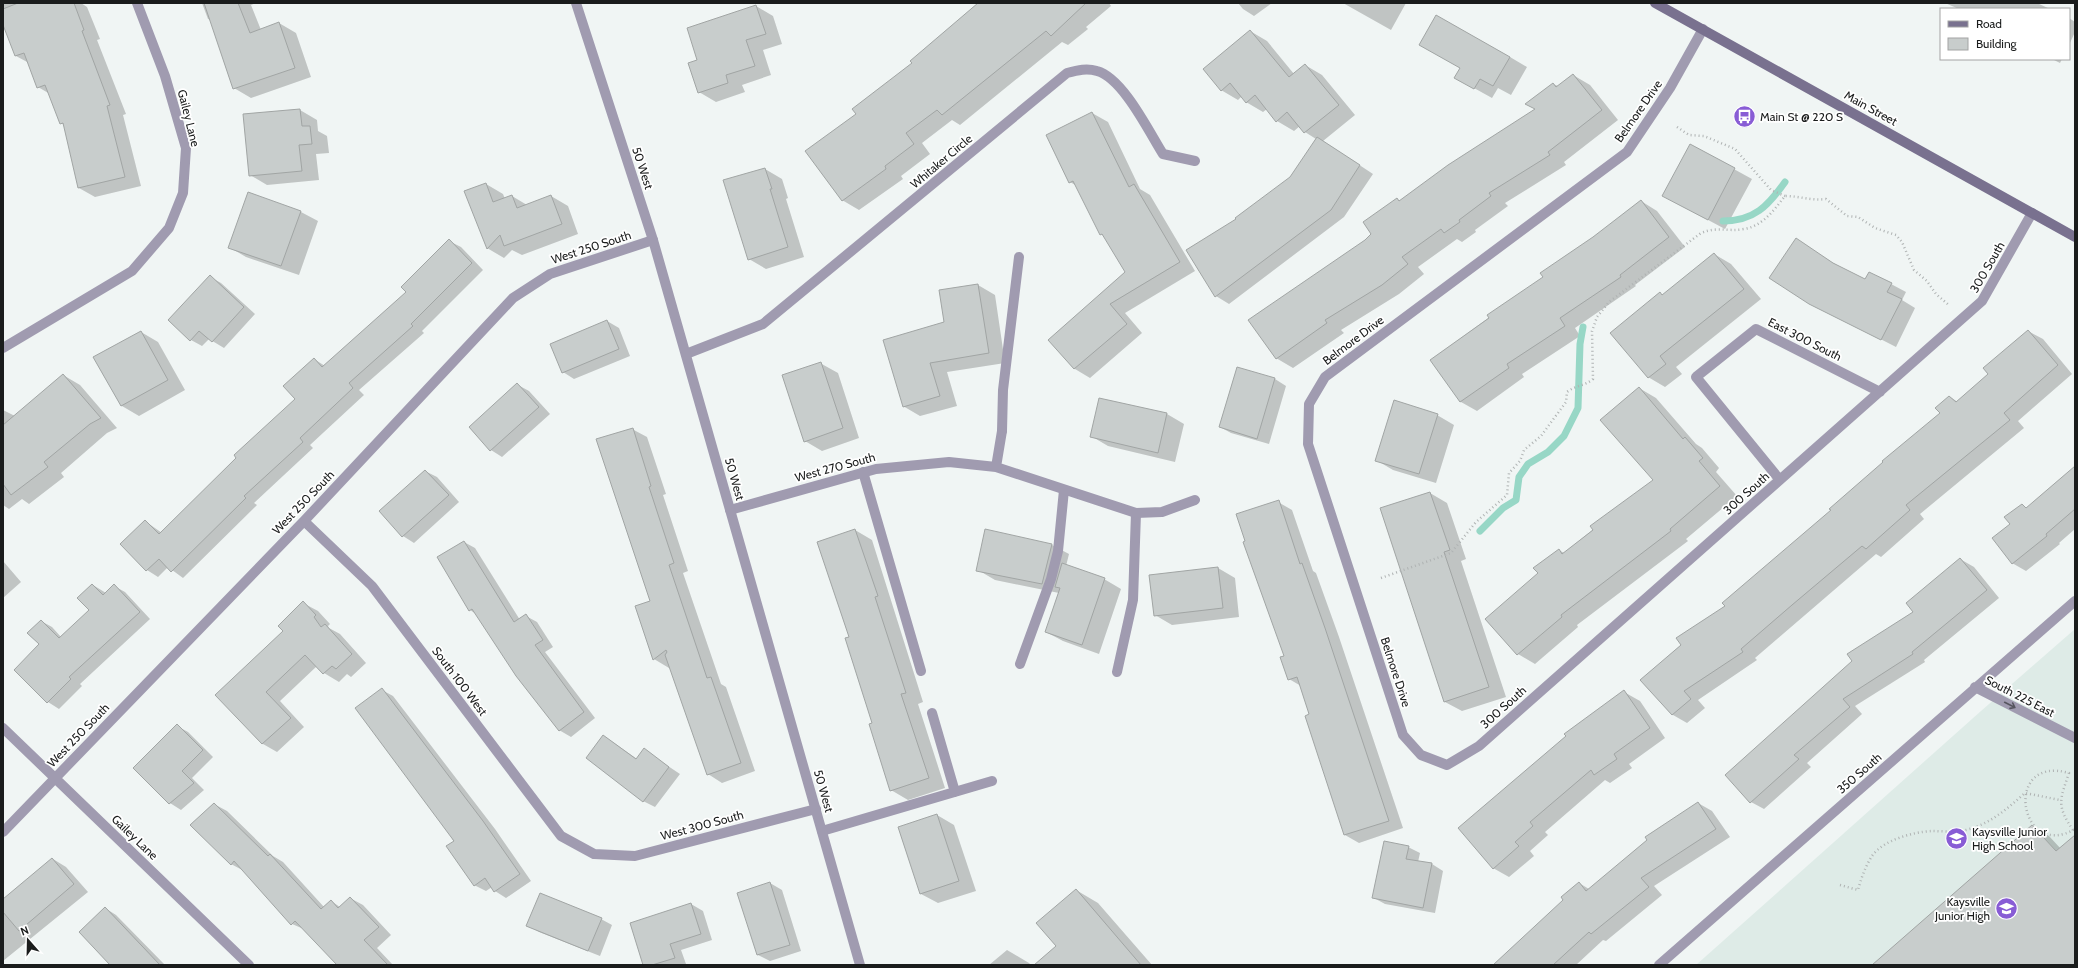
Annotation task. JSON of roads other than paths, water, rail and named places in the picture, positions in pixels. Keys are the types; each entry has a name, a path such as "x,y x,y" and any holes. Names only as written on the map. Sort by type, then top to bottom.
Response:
{"main road":[{"name":"Main Street","path":"1654,3 2075,237"}],"street":[{"name":"Gailey Lane","path":"3,348 132,271 169,228 183,193 186,148 165,76 137,3"},
{"name":"50 West","path":"576,3 653,240 860,965"},
{"name":"Belmore Drive","path":"1447,765 1421,755 1403,736 1308,444 1309,404 1325,377 1627,152 1670,88 1703,29"},
{"name":"Whitaker Circle","path":"686,354 763,324 1067,73 1083,69 1099,71 1114,80 1125,94 1163,154 1194,161"},
{"name":"300 South","path":"1447,765 1479,746 1982,301 2032,213"},
{"name":"West 250 South","path":"3,832 54,777 304,521 513,298 550,274 653,240"},
{"path":"996,467 1002,431 1003,390 1019,257"},
{"name":"East 300 South","path":"1780,480 1696,377 1756,329 1880,392"},
{"name":"West 270 South","path":"730,510 876,469 949,462 996,467 1136,514 1162,512 1195,500"},
{"path":"863,472 921,671"},
{"path":"1020,664 1051,579 1058,551 1064,490"},
{"path":"1117,672 1133,600 1136,514"},
{"name":"South 100 West","path":"304,521 372,586 561,836 594,854"},
{"name":"350 South","path":"1659,965 2075,601"},
{"name":"South 225 East","path":"1975,687 2075,738"},
{"path":"932,713 955,792"},
{"name":"Gailey Lane","path":"3,728 249,965"},
{"path":"822,831 992,781"},
{"name":"West 300 South","path":"594,854 635,856 816,809"}],"waterway":[{"path":"1723,221 1734,220 1752,215 1766,205 1785,182"},
{"path":"1480,531 1503,508 1516,500 1519,477 1528,464 1548,452 1564,436 1578,408 1580,344 1583,327"}],"place":[{"name":"Main St @ 220 S","path":"1745,116"},
{"name":"Kaysville Junior High School","path":"1957,838"},
{"name":"Kaysville Junior High","path":"2006,908"}]}
